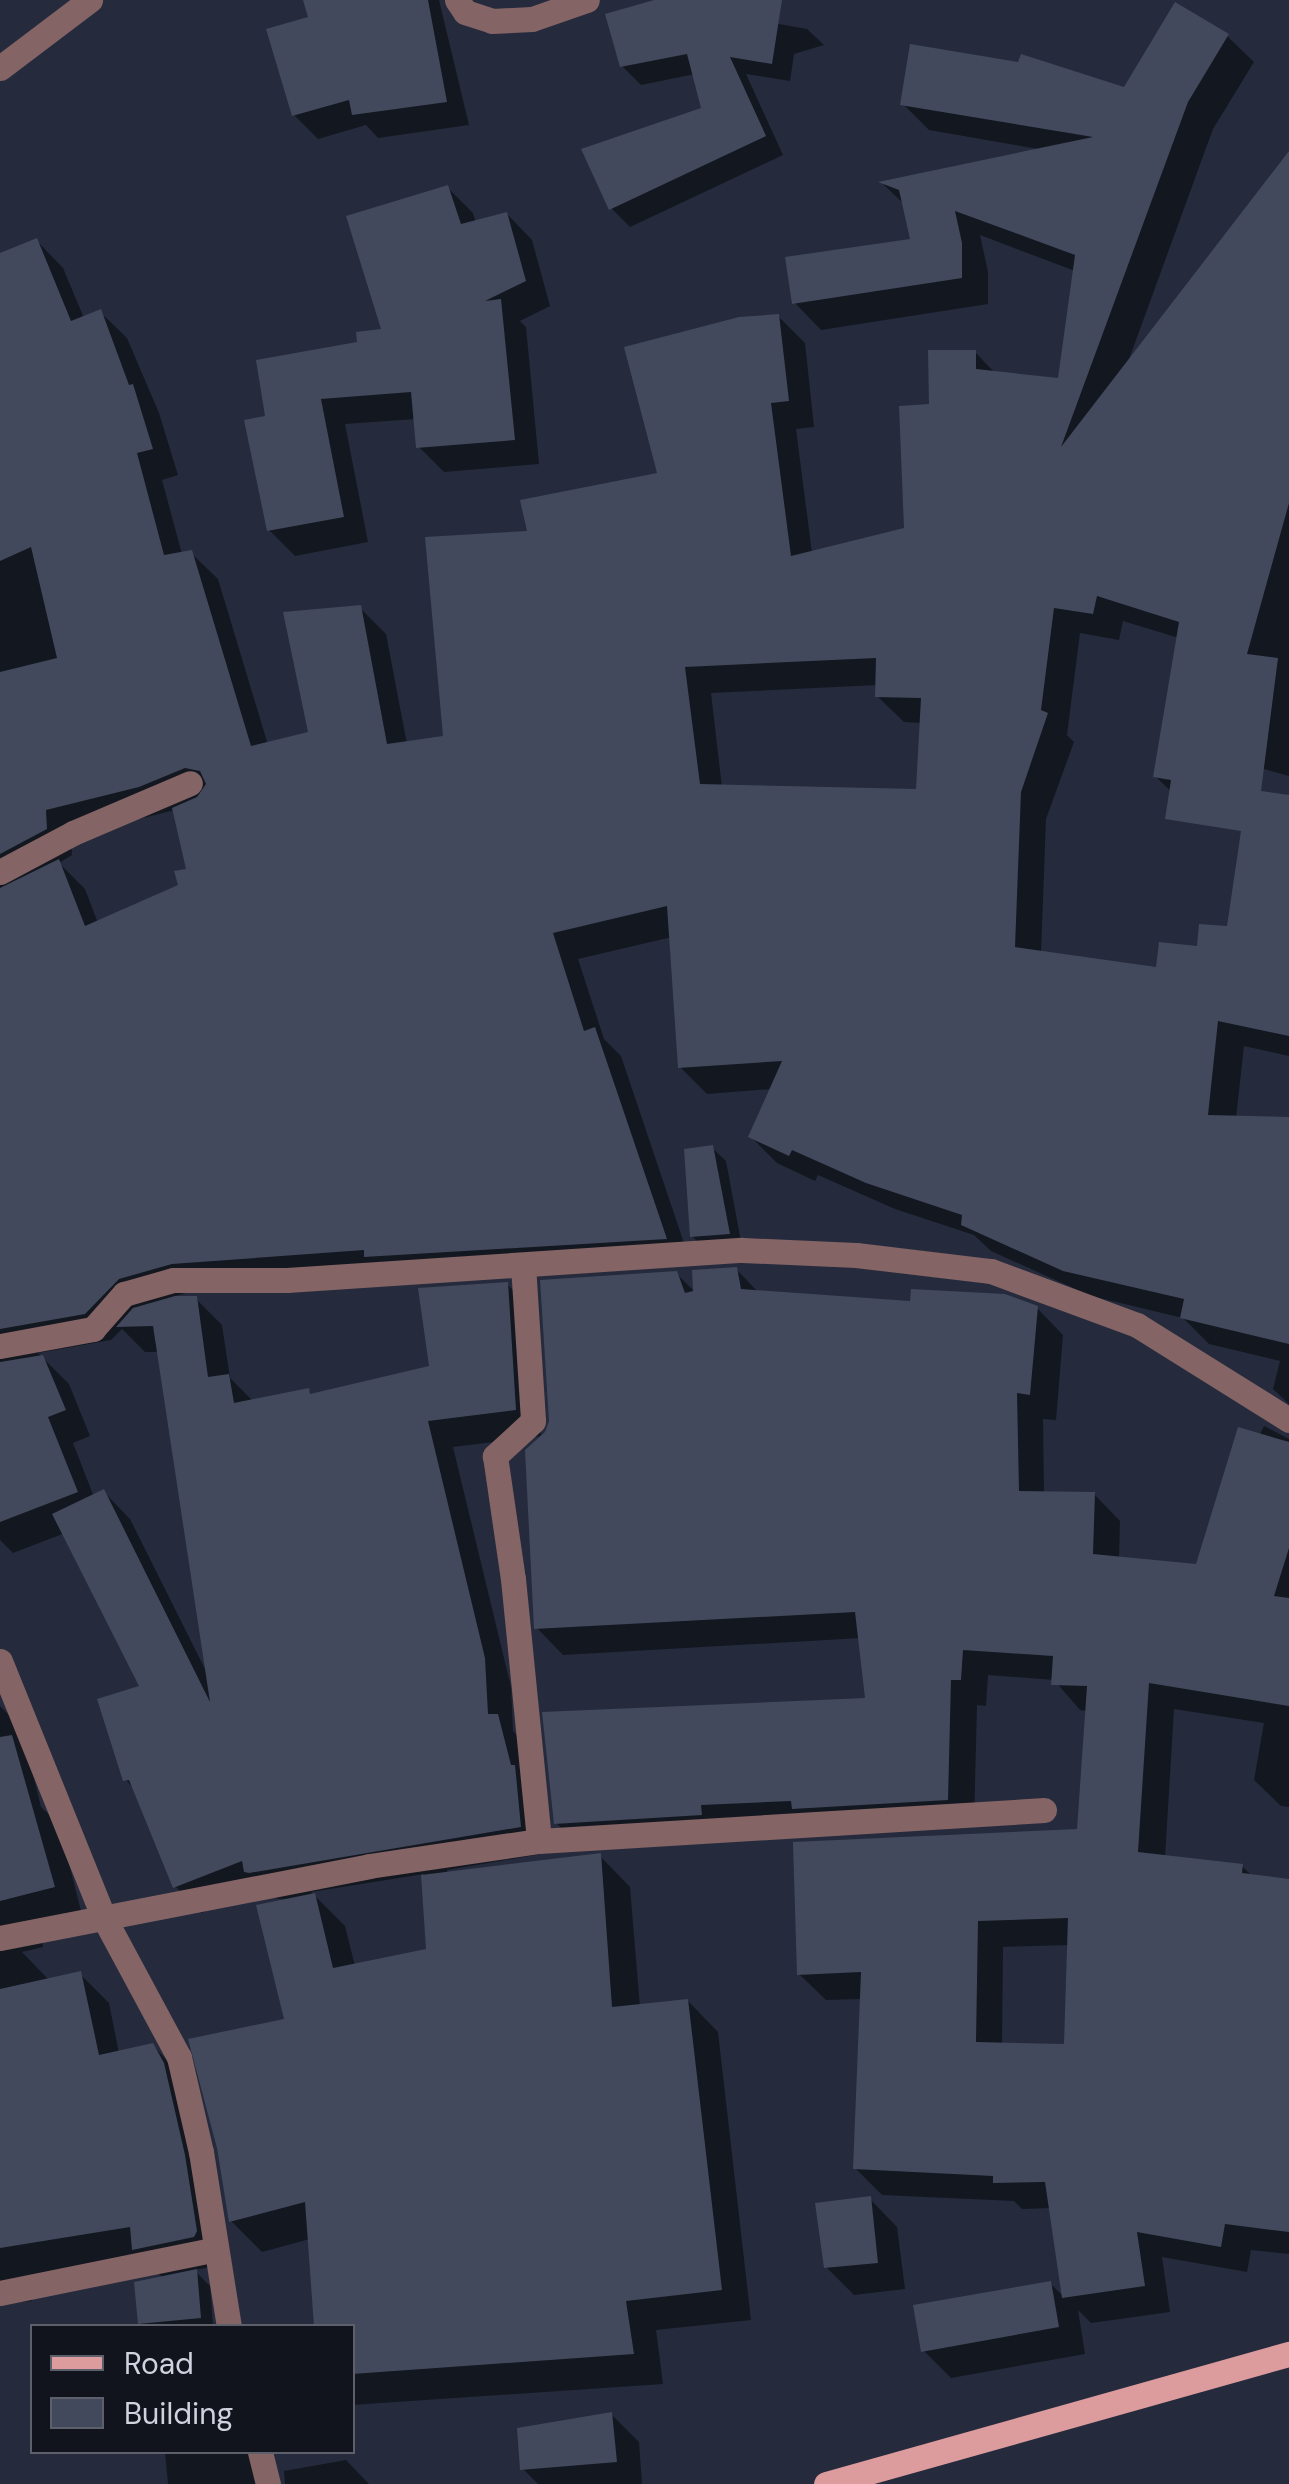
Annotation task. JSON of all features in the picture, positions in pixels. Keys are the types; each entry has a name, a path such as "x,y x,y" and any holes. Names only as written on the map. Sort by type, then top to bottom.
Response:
{"main road":[{"path":"826,2484 1289,2354"}],"street":[{"path":"0,68 90,0"},
{"path":"456,0 466,12 492,21 532,19 587,0"},
{"path":"0,872 73,833 190,783"},
{"path":"0,1346 93,1329 124,1294 172,1280 287,1280 742,1250 856,1255 991,1271 1137,1324 1289,1420"},
{"path":"523,1265 532,1421 495,1456 513,1579 539,1841"},
{"path":"0,1661 104,1918 153,2002 179,2058 229,2324"},
{"path":"0,1938 369,1866 539,1841 1044,1810"},
{"path":"0,2293 216,2250"},
{"path":"260,2454 268,2484"}],"building":[{"path":"303,0 428,0 447,102 352,115 349,100 292,116 266,29 308,17"},
{"path":"654,0 782,0 772,64 730,57 766,136 609,210 581,149 701,108 687,54 620,67 605,14"},
{"path":"1175,2 1229,34 1188,102 1061,447 1289,151 1289,503 1247,654 1278,658 1261,791 1289,795 1289,1036 1218,1021 1208,1115 1289,1117 1289,1344 1180,1318 1184,1299 1063,1271 961,1225 962,1215 866,1183 792,1150 789,1156 748,1137 782,1061 678,1068 667,906 553,933 584,1031 595,1027 667,1239 364,1257 364,1250 172,1264 119,1279 85,1314 0,1329 0,888 59,859 85,926 178,885 174,871 186,869 172,808 197,797 206,784 200,771 185,768 139,787 46,810 47,829 0,854 0,672 57,658 31,547 0,561 0,253 37,238 71,321 101,309 129,385 133,384 153,449 137,453 164,555 192,550 251,746 308,732 283,612 361,605 387,744 443,736 425,537 527,531 520,500 657,473 624,347 739,317 779,314 789,401 771,403 791,556 904,528 899,406 929,404 928,350 976,350 976,369 1058,378 1075,255 955,211 962,243 962,278 792,304 785,257 910,239 899,190 878,182 1093,137 900,105 910,44 1018,62 1021,54 1124,87","holes":["1097,596 1179,622 1153,777 1171,780 1165,819 1241,831 1227,926 1199,924 1197,946 1159,942 1156,967 1015,947 1021,792 1048,713 1041,710 1054,608 1093,614","876,658 875,697 921,698 916,789 700,784 685,667"]},
{"path":"448,185 461,224 507,212 526,281 485,301 501,299 515,440 416,448 411,392 321,399 344,517 267,531 244,420 265,416 256,360 357,342 356,332 381,329 346,216"},
{"path":"713,1145 730,1234 690,1237 684,1149"},
{"path":"737,1267 741,1289 910,1301 911,1289 1005,1294 1038,1306 1030,1395 1017,1393 1019,1491 1095,1492 1093,1554 1196,1564 1238,1427 1289,1442 1289,1548 1274,1596 1289,1598 1289,1706 1149,1683 1138,1852 1243,1864 1242,1873 1289,1879 1289,2232 1225,2224 1221,2247 1137,2232 1145,2286 1062,2298 1045,2182 993,2183 993,2176 853,2169 861,1972 797,1975 793,1842 1077,1829 1087,1686 1051,1685 1053,1656 963,1650 961,1680 951,1680 948,1800 792,1809 791,1801 701,1805 702,1815 554,1824 542,1712 865,1698 855,1612 534,1629 525,1450 545,1432 549,1421 540,1280 677,1271 685,1293 693,1291 692,1270","holes":["1068,1918 1064,2044 976,2042 978,1921"]},
{"path":"508,1282 516,1410 428,1421 485,1658 488,1714 498,1714 511,1765 515,1765 521,1827 249,1873 244,1872 242,1861 173,1888 129,1780 123,1781 97,1699 139,1686 52,1514 104,1489 210,1702 153,1326 116,1327 133,1308 175,1296 197,1296 208,1377 229,1374 234,1403 309,1388 310,1394 429,1366 418,1288"},
{"path":"43,1355 66,1410 48,1417 78,1492 0,1522 0,1362"},
{"path":"12,1735 55,1887 0,1901 0,1737"},
{"path":"601,1853 612,2007 688,1999 722,2290 626,2301 634,2354 355,2374 355,2324 314,2324 305,2202 229,2222 217,2148 188,2039 284,2019 256,1905 315,1893 333,1968 426,1949 421,1875"},
{"path":"81,1971 99,2055 153,2043 164,2063 185,2155 197,2231 194,2237 132,2250 130,2227 0,2248 0,1989"},
{"path":"871,2196 878,2263 824,2268 815,2203"},
{"path":"197,2269 201,2318 138,2324 134,2282"},
{"path":"1051,2281 1059,2327 921,2352 913,2305"},
{"path":"612,2412 617,2462 520,2470 517,2428"}]}
